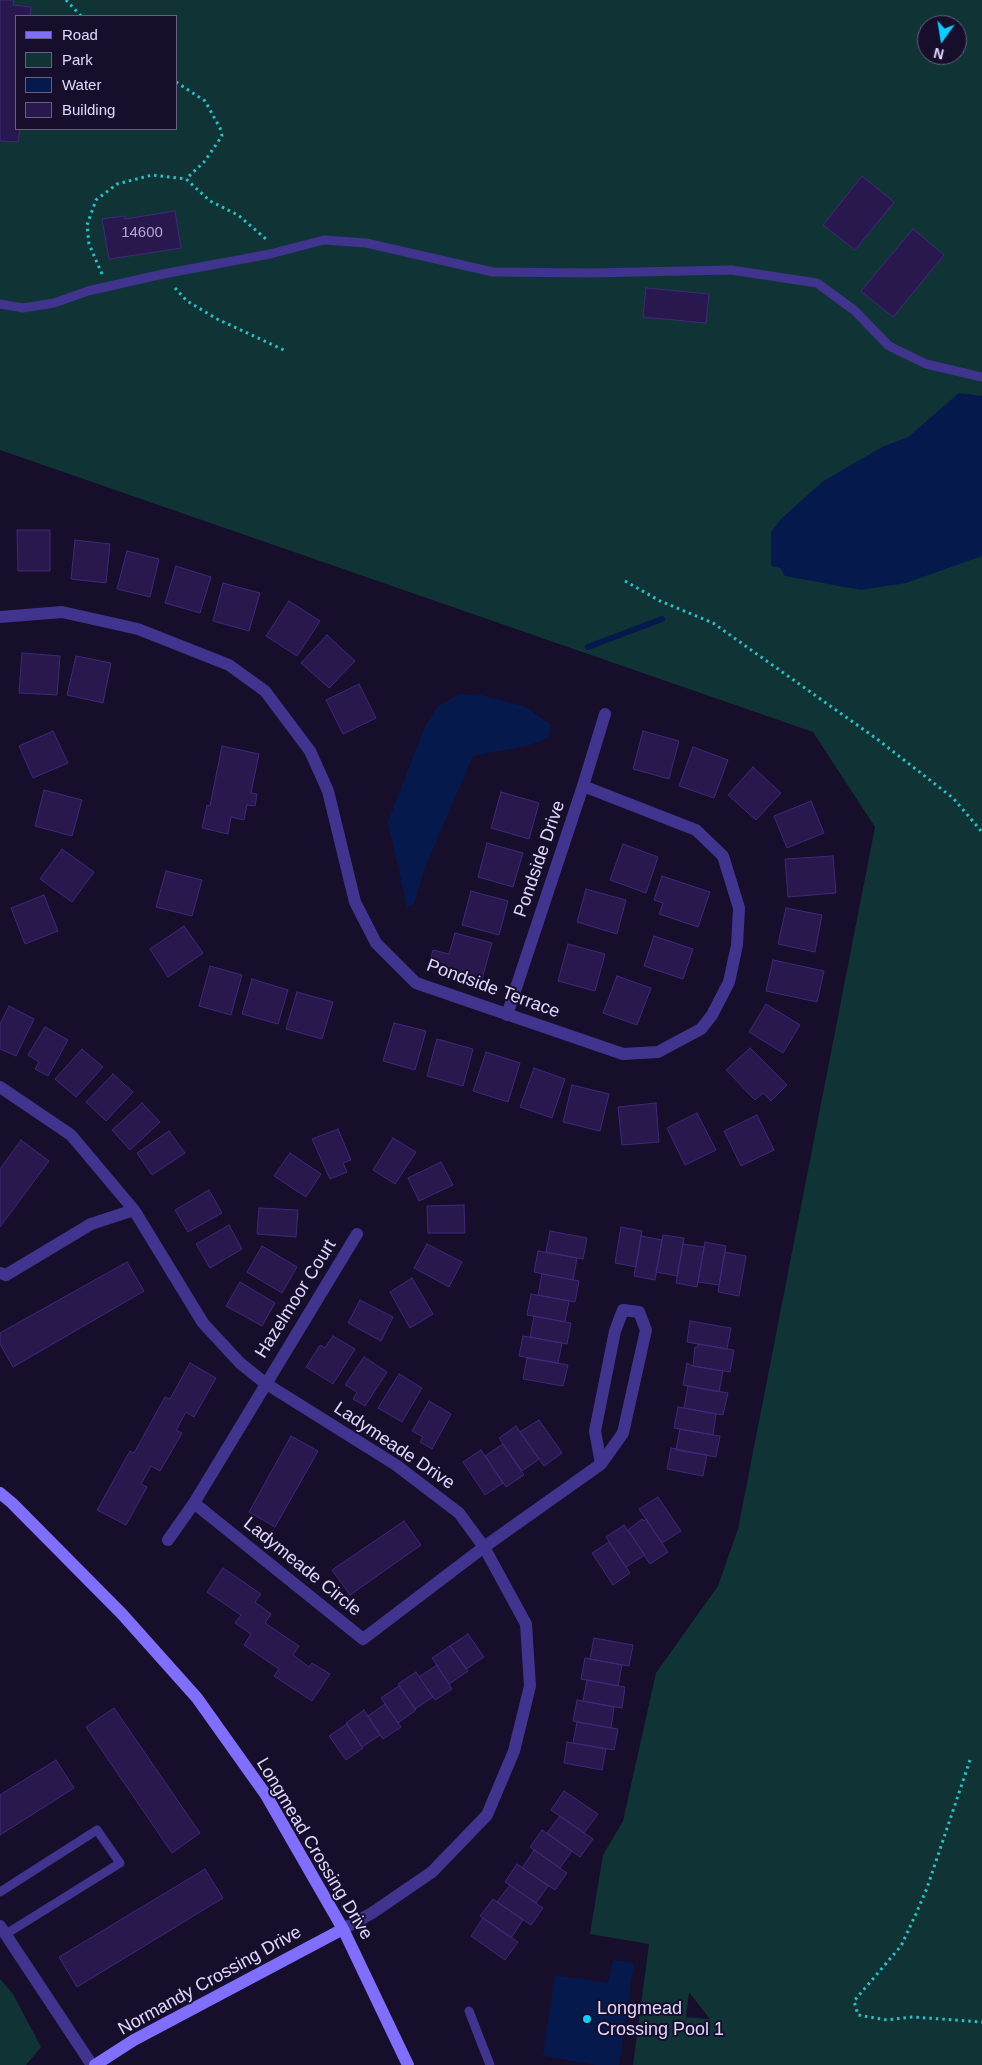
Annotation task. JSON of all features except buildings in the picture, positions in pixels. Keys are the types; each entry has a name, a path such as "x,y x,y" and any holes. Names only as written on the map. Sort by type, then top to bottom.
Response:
{"street":[{"name":"Pondside Terrace","path":"0,617 62,612 138,629 230,666 265,692 310,751 328,791 355,902 376,942 416,982 623,1054 658,1052 701,1029 712,1015 729,982 737,945 739,908 723,856 696,830 583,786"},
{"name":"Pondside Drive","path":"507,1015 605,714"},
{"name":"Ladymeade Drive","path":"0,1087 71,1135 134,1210 203,1323 240,1363 265,1383 396,1465 459,1513 484,1547 526,1624 530,1686 514,1751 487,1815 432,1872 372,1913 342,1929"},
{"path":"0,1273 6,1275 91,1224 134,1210"},
{"name":"Hazelmoor Court","path":"265,1383 357,1234"},
{"path":"484,1547 601,1464 623,1433 646,1330 639,1312 623,1310 615,1331 595,1431 601,1464"},
{"path":"168,1540 194,1503 265,1383"},
{"name":"Longmead Crossing Drive","path":"0,1494 12,1503 122,1614 197,1698 266,1795 342,1929 408,2065"},
{"name":"Ladymeade Circle","path":"194,1503 363,1639 484,1547"},
{"name":"Normandy Crossing Drive","path":"93,2065 134,2040 342,1929"},
{"path":"3,1930 93,2065"}],"lane":[{"path":"0,304 23,308 54,303 105,287 270,254 324,240 366,243 493,272 732,270 817,283 854,310 888,346 926,364 982,378"},
{"path":"0,1892 97,1830 120,1863 3,1930"},
{"path":"469,2012 490,2065"}],"path":[{"path":"66,0 80,15"},
{"path":"178,83 205,101 220,128 222,136 204,162 186,179"},
{"path":"105,287 100,266 89,244 87,224 96,200 106,190 117,184 152,175 186,179 210,201 238,215 266,239 270,254"},
{"path":"163,274 187,301 217,319 284,350"},
{"path":"625,581 660,601 713,622 877,739 953,798 982,832"},
{"path":"970,1760 916,1916 901,1946 854,2001 858,2014 887,2020 913,2017 982,2022"}],"green space":[{"path":"0,0 982,0 982,2065 633,2065 649,1944 590,1934 603,1855 623,1821 656,1673 718,1586 738,1529 875,827 813,732 0,450","holes":["689,1992 709,2018 686,2017"]},
{"path":"0,1979 13,1994 41,2047 26,2065 0,2065"}],"water":[{"path":"959,393 982,396 982,556 906,583 861,590 785,576 780,568 771,566 771,532 781,519 822,482 882,447 908,437"},
{"path":"459,694 482,695 526,707 551,725 548,738 527,746 473,756 424,870 414,905 407,907 388,822 425,726 437,707"},
{"name":"Longmead Crossing Pool 1","path":"613,1960 634,1963 619,2065 596,2065 543,2056 555,1975 608,1983"}],"waterway":[{"path":"588,647 662,619"}],"place":[{"name":"Longmead Crossing Pool 1","path":"587,2019"}]}
